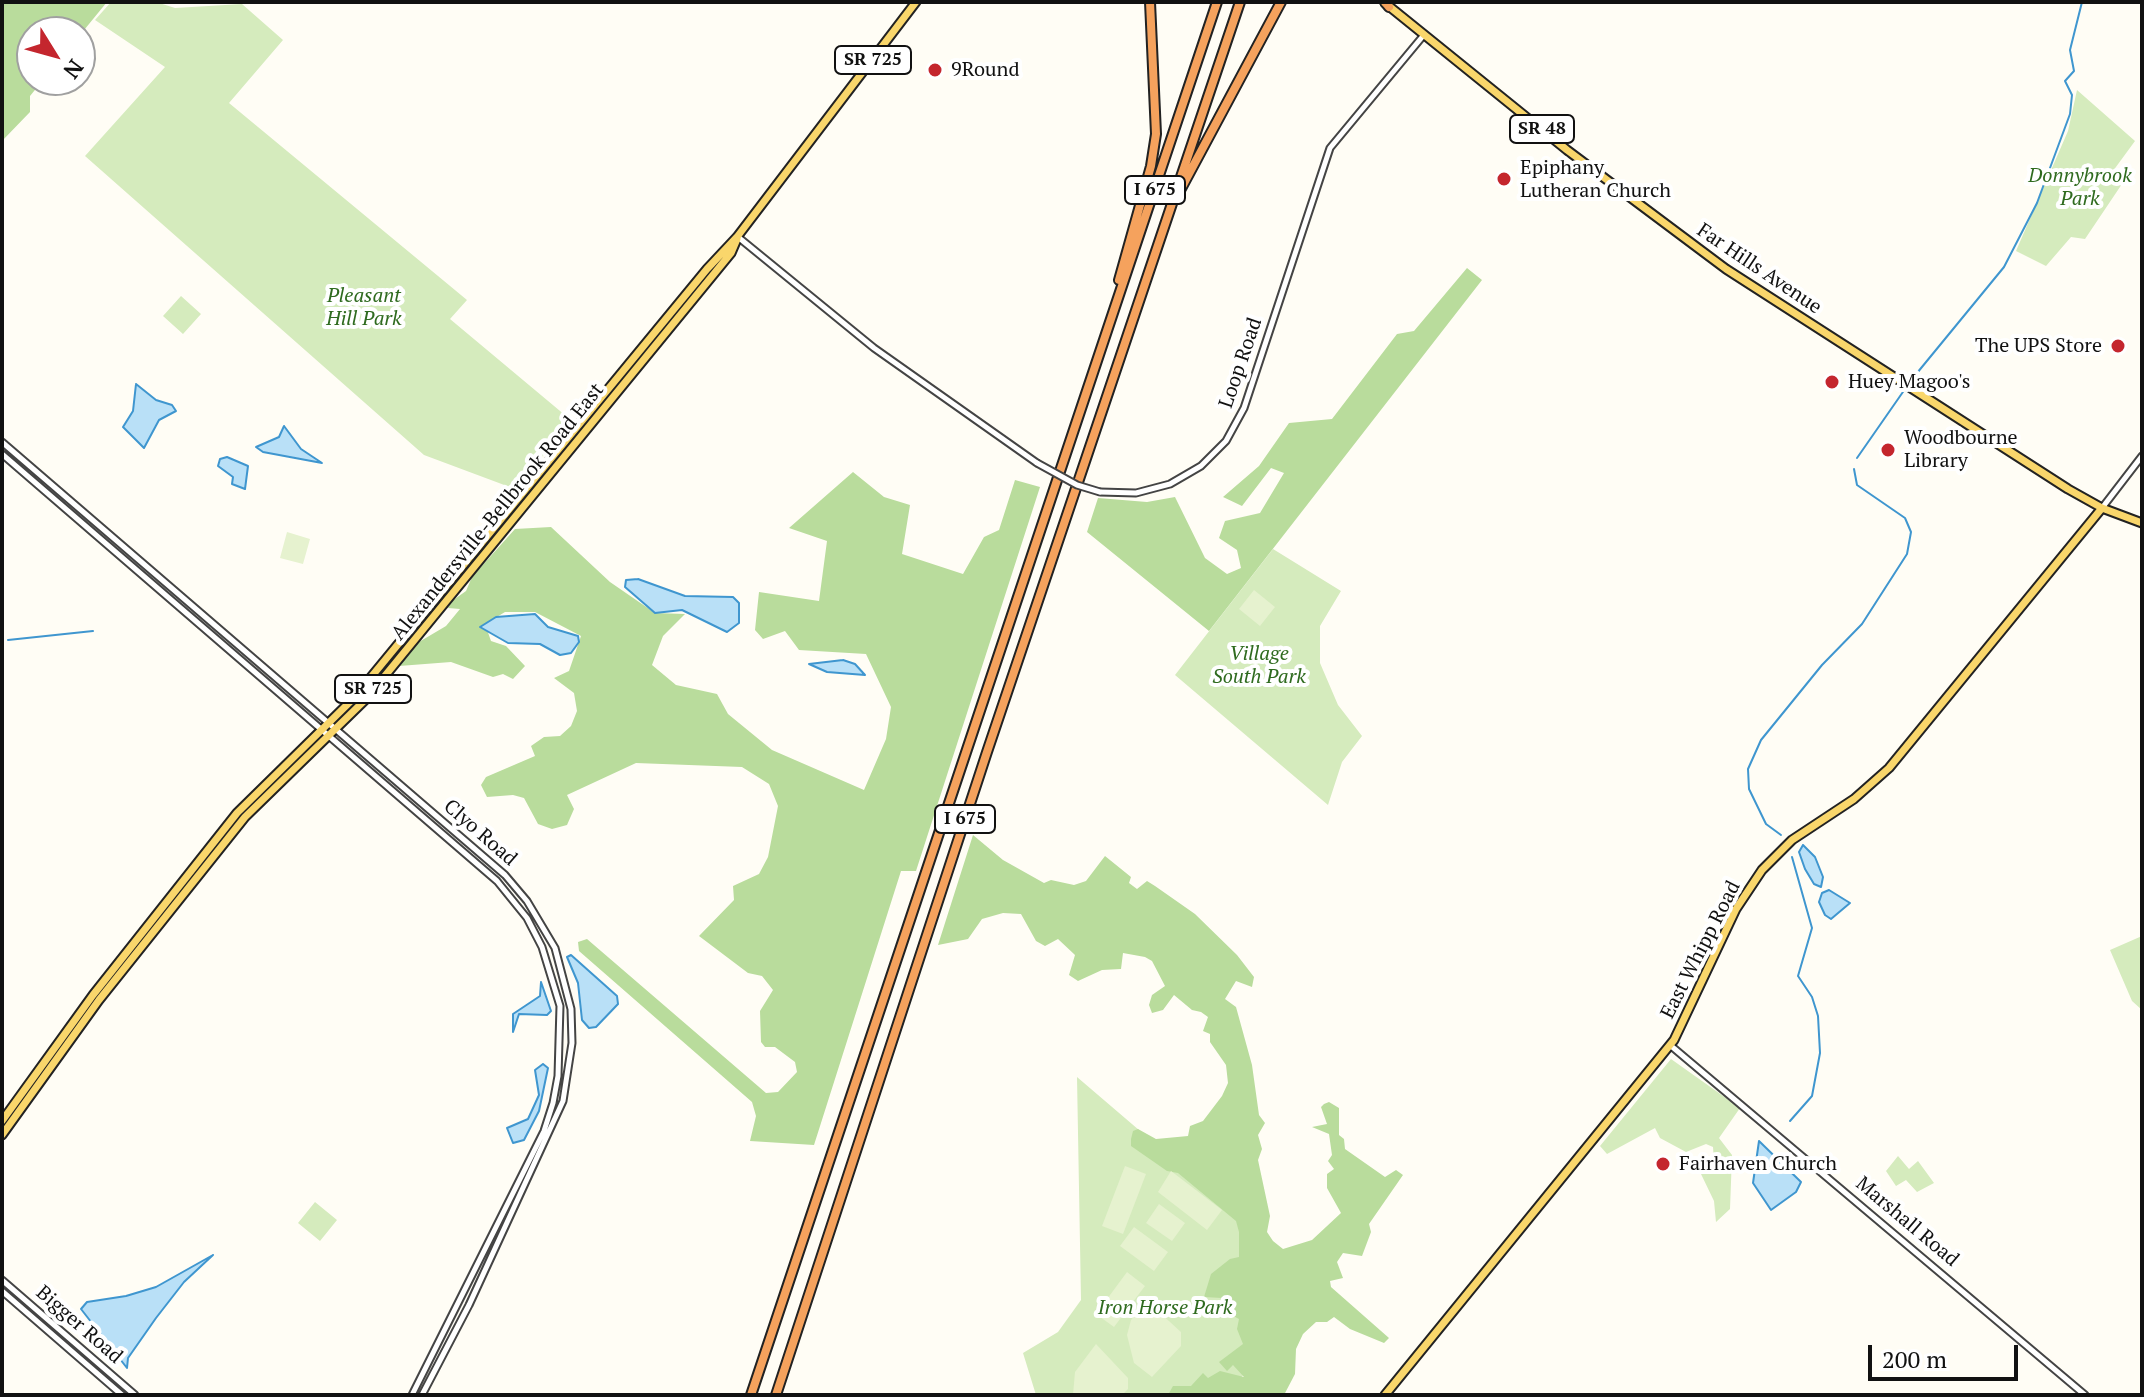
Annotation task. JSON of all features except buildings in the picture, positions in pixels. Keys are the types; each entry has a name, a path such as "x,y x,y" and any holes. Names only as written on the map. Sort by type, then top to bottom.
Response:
{"highway":[{"path":"1092,378 1154,150 1150,2"},
{"name":"I 675","path":"751,1395 1217,2"},
{"name":"I 675","path":"776,1395 1240,2"},
{"path":"1168,212 1281,2"}],"main road":[{"name":"Alexandersville-Bellbrook Road East","path":"2,1135 96,998 246,802 329,732 408,648 585,433 638,360 737,237 916,2"},
{"name":"Far Hills Avenue","path":"1386,4 1423,36 1726,269 2102,508 2142,523"},
{"name":"Alexandersville-Bellbrook Road East","path":"329,732 400,641 578,427 638,360"},
{"path":"578,427 585,433"},
{"name":"East Whipp Road","path":"1385,1395 1670,1045 1736,909 1762,870 1792,840 1854,799 1889,768 2102,508"},
{"path":"400,641 408,648"},
{"name":"Alexandersville-Bellbrook Road East","path":"2,1121 40,1076"}],"street":[{"name":"Loop Road","path":"737,237 874,348 1037,463 1077,485 1100,492 1136,493 1170,484 1201,466 1230,435 1244,408 1330,148 1345,126 1423,36"},
{"name":"Clyo Road","path":"2,442 512,898 542,947 560,1006 558,1076 544,1131 412,1395"},
{"name":"Clyo Road","path":"2,454 329,732 465,839 527,901 555,948 571,1009 572,1043 563,1101 469,1305 422,1395"},
{"path":"2102,508 2142,456"},
{"name":"Marshall Road","path":"1670,1045 2085,1395"},
{"name":"Bigger Road","path":"2,1280 135,1395"},
{"name":"Bigger Road","path":"2,1291 122,1395"}],"green space":[{"path":"2,2 107,2 96,16 16,16 16,96 30,96 30,112 2,141"},
{"name":"Pleasant Hill Park","path":"111,2 156,2 175,8 242,4 283,40 229,103 467,300 450,319 572,421 515,489 424,455 85,156 165,67 96,19"},
{"name":"Donnybrook Park","path":"2077,90 2135,141 2113,171 2114,178 2124,181 2085,239 2071,237 2046,266 2016,251 2068,131"},
{"path":"1467,268 1482,280 1209,631 1087,532 1098,498 1147,502 1175,497 1205,558 1227,574 1241,568 1237,550 1219,538 1225,521 1260,513 1284,473 1271,468 1242,506 1223,497 1259,466 1289,423 1332,419 1397,334 1414,331"},
{"path":"181,296 201,314 183,334 163,316"},
{"path":"853,472 884,497 910,505 902,554 963,574 984,537 999,530 1015,480 1040,487 916,871 901,871 814,1145 750,1141 756,1116 752,1102 579,951 578,942 587,939 766,1093 778,1092 797,1072 795,1062 775,1047 765,1047 761,1042 760,1011 773,990 762,976 748,973 699,936 734,900 733,886 759,874 768,857 778,806 769,784 742,767 636,763 567,795 574,809 567,825 552,829 538,824 524,798 513,795 487,797 481,785 486,777 535,756 531,746 544,737 560,736 571,726 577,711 574,693 554,678 569,671 581,636 535,612 505,612 485,624 491,641 506,646 525,666 513,679 503,674 493,677 451,662 399,666 419,642 446,626 460,609 448,608 452,601 466,591 472,577 515,529 551,527 610,582 655,613 685,614 663,636 652,665 676,685 717,694 728,714 772,750 864,790 886,739 891,707 866,654 799,650 785,631 763,639 755,630 759,592 819,601 827,541 789,528"},
{"path":"287,532 310,539 303,564 280,558"},
{"name":"Village South Park","path":"1273,549 1341,591 1320,626 1320,663 1338,705 1362,736 1342,762 1328,805 1175,675"},
{"path":"1254,590 1275,607 1260,626 1239,609"},
{"path":"973,835 1003,860 1044,883 1051,880 1074,885 1086,881 1105,856 1131,877 1129,883 1137,889 1147,881 1195,914 1237,955 1254,977 1252,987 1236,981 1225,999 1236,1007 1252,1065 1259,1115 1265,1123 1258,1135 1262,1149 1258,1160 1270,1216 1267,1232 1273,1241 1283,1249 1312,1240 1341,1213 1327,1188 1327,1174 1334,1169 1328,1161 1332,1155 1329,1134 1312,1127 1327,1124 1321,1107 1324,1104 1329,1102 1339,1108 1339,1135 1344,1139 1345,1149 1385,1177 1396,1170 1403,1175 1369,1224 1371,1232 1362,1256 1343,1253 1337,1262 1343,1278 1330,1281 1331,1287 1389,1338 1384,1343 1350,1329 1334,1317 1327,1322 1316,1322 1303,1334 1296,1349 1295,1374 1284,1395 1168,1395 1173,1386 1191,1386 1203,1373 1208,1378 1220,1371 1244,1377 1233,1365 1227,1371 1219,1362 1243,1344 1237,1329 1239,1319 1224,1311 1222,1298 1204,1297 1211,1274 1230,1259 1239,1257 1239,1232 1236,1221 1178,1173 1167,1171 1131,1146 1131,1139 1133,1131 1138,1129 1156,1139 1188,1136 1190,1126 1203,1121 1222,1096 1228,1083 1226,1065 1210,1042 1210,1034 1203,1031 1208,1017 1201,1012 1192,1010 1174,995 1163,1010 1152,1013 1149,1005 1152,995 1165,986 1152,961 1145,957 1123,953 1121,969 1102,970 1078,981 1069,975 1075,955 1058,939 1045,946 1036,941 1021,914 1003,913 982,919 968,939 938,945"},
{"path":"2142,936 2142,1010 2132,1001 2110,950"},
{"path":"1671,1059 1740,1108 1719,1138 1732,1155 1730,1209 1716,1222 1714,1201 1701,1174 1705,1173 1703,1168 1714,1162 1713,1147 1706,1144 1686,1152 1660,1138 1655,1128 1607,1154 1600,1146"},
{"name":"Iron Horse Park","path":"1077,1077 1243,1219 1252,1365 1226,1395 1036,1395 1023,1353 1058,1332 1081,1300"},
{"path":"1898,1156 1909,1169 1918,1161 1934,1183 1917,1192 1906,1180 1896,1186 1886,1171"},
{"path":"1125,1166 1146,1174 1123,1234 1102,1226"},
{"path":"1171,1171 1222,1210 1207,1230 1158,1192"},
{"path":"315,1202 337,1220 320,1241 298,1223"},
{"path":"1159,1204 1185,1223 1172,1241 1146,1223"},
{"path":"1134,1227 1168,1252 1154,1271 1120,1246"},
{"path":"1127,1272 1145,1286 1114,1327 1096,1314"},
{"path":"1147,1301 1181,1332 1181,1346 1152,1377 1134,1363 1127,1335 1131,1320"},
{"path":"1096,1344 1128,1378 1128,1389 1122,1395 1073,1395 1075,1372"}],"water":[{"path":"136,384 156,400 172,405 176,411 159,420 144,448 123,427 133,411"},
{"path":"284,426 301,449 322,463 263,452 256,447 279,437"},
{"path":"227,457 248,466 245,489 232,484 233,477 218,466 220,459"},
{"path":"638,579 685,596 733,597 739,603 739,623 727,632 682,610 655,613 625,587 626,580"},
{"path":"535,614 548,627 578,636 579,642 571,653 560,655 540,644 508,643 480,627 496,617"},
{"path":"843,660 855,664 865,675 827,672 809,664"},
{"path":"1803,845 1815,857 1823,877 1821,887 1814,884 1805,869 1799,852"},
{"path":"1829,890 1850,903 1831,919 1825,915 1819,902 1822,893"},
{"path":"571,955 617,996 618,1004 596,1027 589,1028 582,1020 578,983 567,957"},
{"path":"541,982 551,1011 547,1015 519,1014 513,1032 513,1014 540,996"},
{"path":"543,1064 548,1068 539,1111 524,1140 513,1143 507,1128 528,1119 539,1095 535,1070"},
{"path":"1759,1141 1801,1182 1796,1192 1771,1210 1753,1183"},
{"path":"213,1255 184,1282 156,1318 128,1358 127,1368 81,1309 87,1302 126,1296 156,1287"}],"waterway":[{"path":"1908,384 2004,267 2037,203 2070,114 2072,95 2065,81 2074,71 2070,50 2082,2"},
{"path":"1857,458 1905,389"},
{"path":"1781,835 1766,824 1749,789 1748,769 1761,740 1822,665 1862,624 1907,554 1911,532 1905,518 1857,485 1854,469"},
{"path":"8,640 93,631"},
{"path":"1790,1121 1812,1096 1820,1053 1818,1016 1812,997 1798,976 1812,928 1792,857"}],"place":[{"name":"9Round","path":"935,70"},
{"name":"Epiphany Lutheran Church","path":"1504,179"},
{"name":"The UPS Store","path":"2118,346"},
{"name":"Huey Magoo's","path":"1832,382"},
{"name":"Woodbourne Library","path":"1888,450"},
{"name":"Fairhaven Church","path":"1663,1164"}]}
